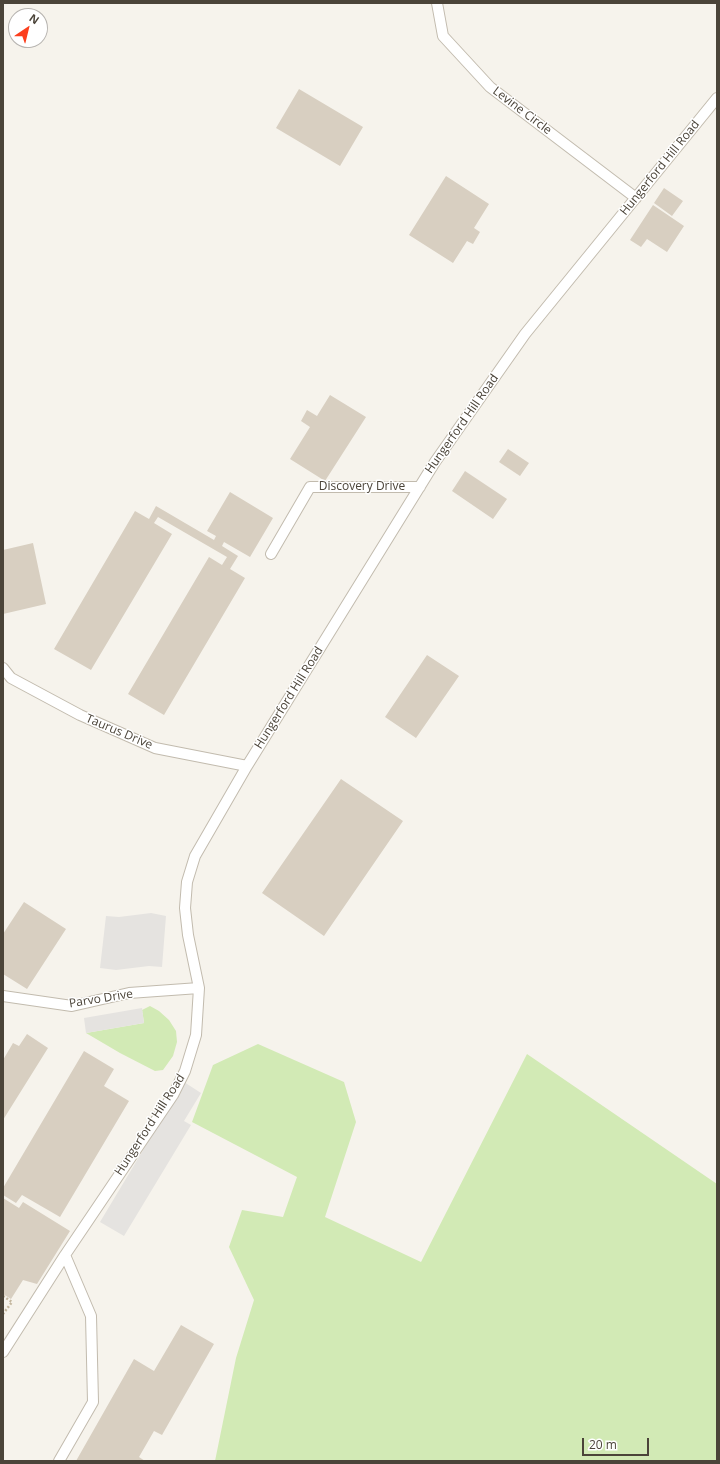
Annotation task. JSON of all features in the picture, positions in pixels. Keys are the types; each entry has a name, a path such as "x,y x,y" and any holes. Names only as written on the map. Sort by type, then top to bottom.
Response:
{"lane":[{"name":"Levine Circle","path":"437,3 443,36 490,87 636,198"},
{"name":"Hungerford Hill Road","path":"3,1352 65,1255 173,1095 186,1071 196,1035 199,988 188,935 185,908 187,882 195,856 247,766 435,462 525,334 717,98"},
{"name":"Discovery Drive","path":"271,554 310,487 420,487"},
{"name":"Taurus Drive","path":"3,668 11,678 80,715 155,748 247,766"},
{"name":"Parvo Drive","path":"3,996 72,1006 129,993 199,988"},
{"path":"59,1461 93,1402 92,1316 65,1255"}],"path":[{"path":"3,1296 12,1302 3,1314"}],"green space":[{"path":"150,1006 159,1011 169,1020 176,1031 177,1042 173,1056 163,1070 155,1071 86,1033 144,1023 142,1010"},
{"path":"258,1044 344,1082 356,1122 325,1217 421,1262 527,1054 717,1184 717,1461 215,1461 236,1358 254,1300 229,1247 242,1210 283,1217 297,1177 192,1122 213,1065"}],"shaded area":[{"path":"151,913 166,916 162,967 149,966 116,970 100,968 106,916 119,917"},
{"path":"142,1008 144,1023 86,1033 84,1018"},
{"path":"184,1082 201,1093 184,1121 191,1125 124,1236 100,1222"}],"building":[{"path":"299,89 363,127 340,166 276,128"},
{"path":"446,176 489,204 474,228 480,232 473,244 467,241 453,263 409,235"},
{"path":"664,188 683,201 672,216 654,203"},
{"path":"653,205 684,226 667,252 647,239 641,247 630,240"},
{"path":"330,395 366,417 325,481 290,459 310,427 301,421 307,410 317,416"},
{"path":"508,449 529,463 520,476 499,462"},
{"path":"465,471 507,499 493,519 452,491"},
{"path":"230,492 273,518 250,557 224,542 222,546 238,556 230,569 245,578 164,715 128,694 209,557 222,565 227,557 158,517 154,523 172,534 91,670 54,649 135,511 149,519 156,506 214,540 216,536 207,531"},
{"path":"33,543 46,604 3,614 3,550"},
{"path":"427,655 459,676 416,738 385,717"},
{"path":"341,779 403,821 324,936 262,893"},
{"path":"24,902 66,929 27,989 3,974 3,934"},
{"path":"27,1034 48,1048 3,1120 3,1060 13,1043 19,1046"},
{"path":"84,1051 114,1069 104,1086 129,1101 60,1217 22,1195 16,1203 3,1195 3,1188"},
{"path":"3,1198 19,1208 23,1202 70,1231 37,1284 23,1280 11,1299 3,1294"},
{"path":"181,1325 214,1344 162,1435 154,1431 139,1457 145,1461 76,1461 134,1359 154,1371"}]}
